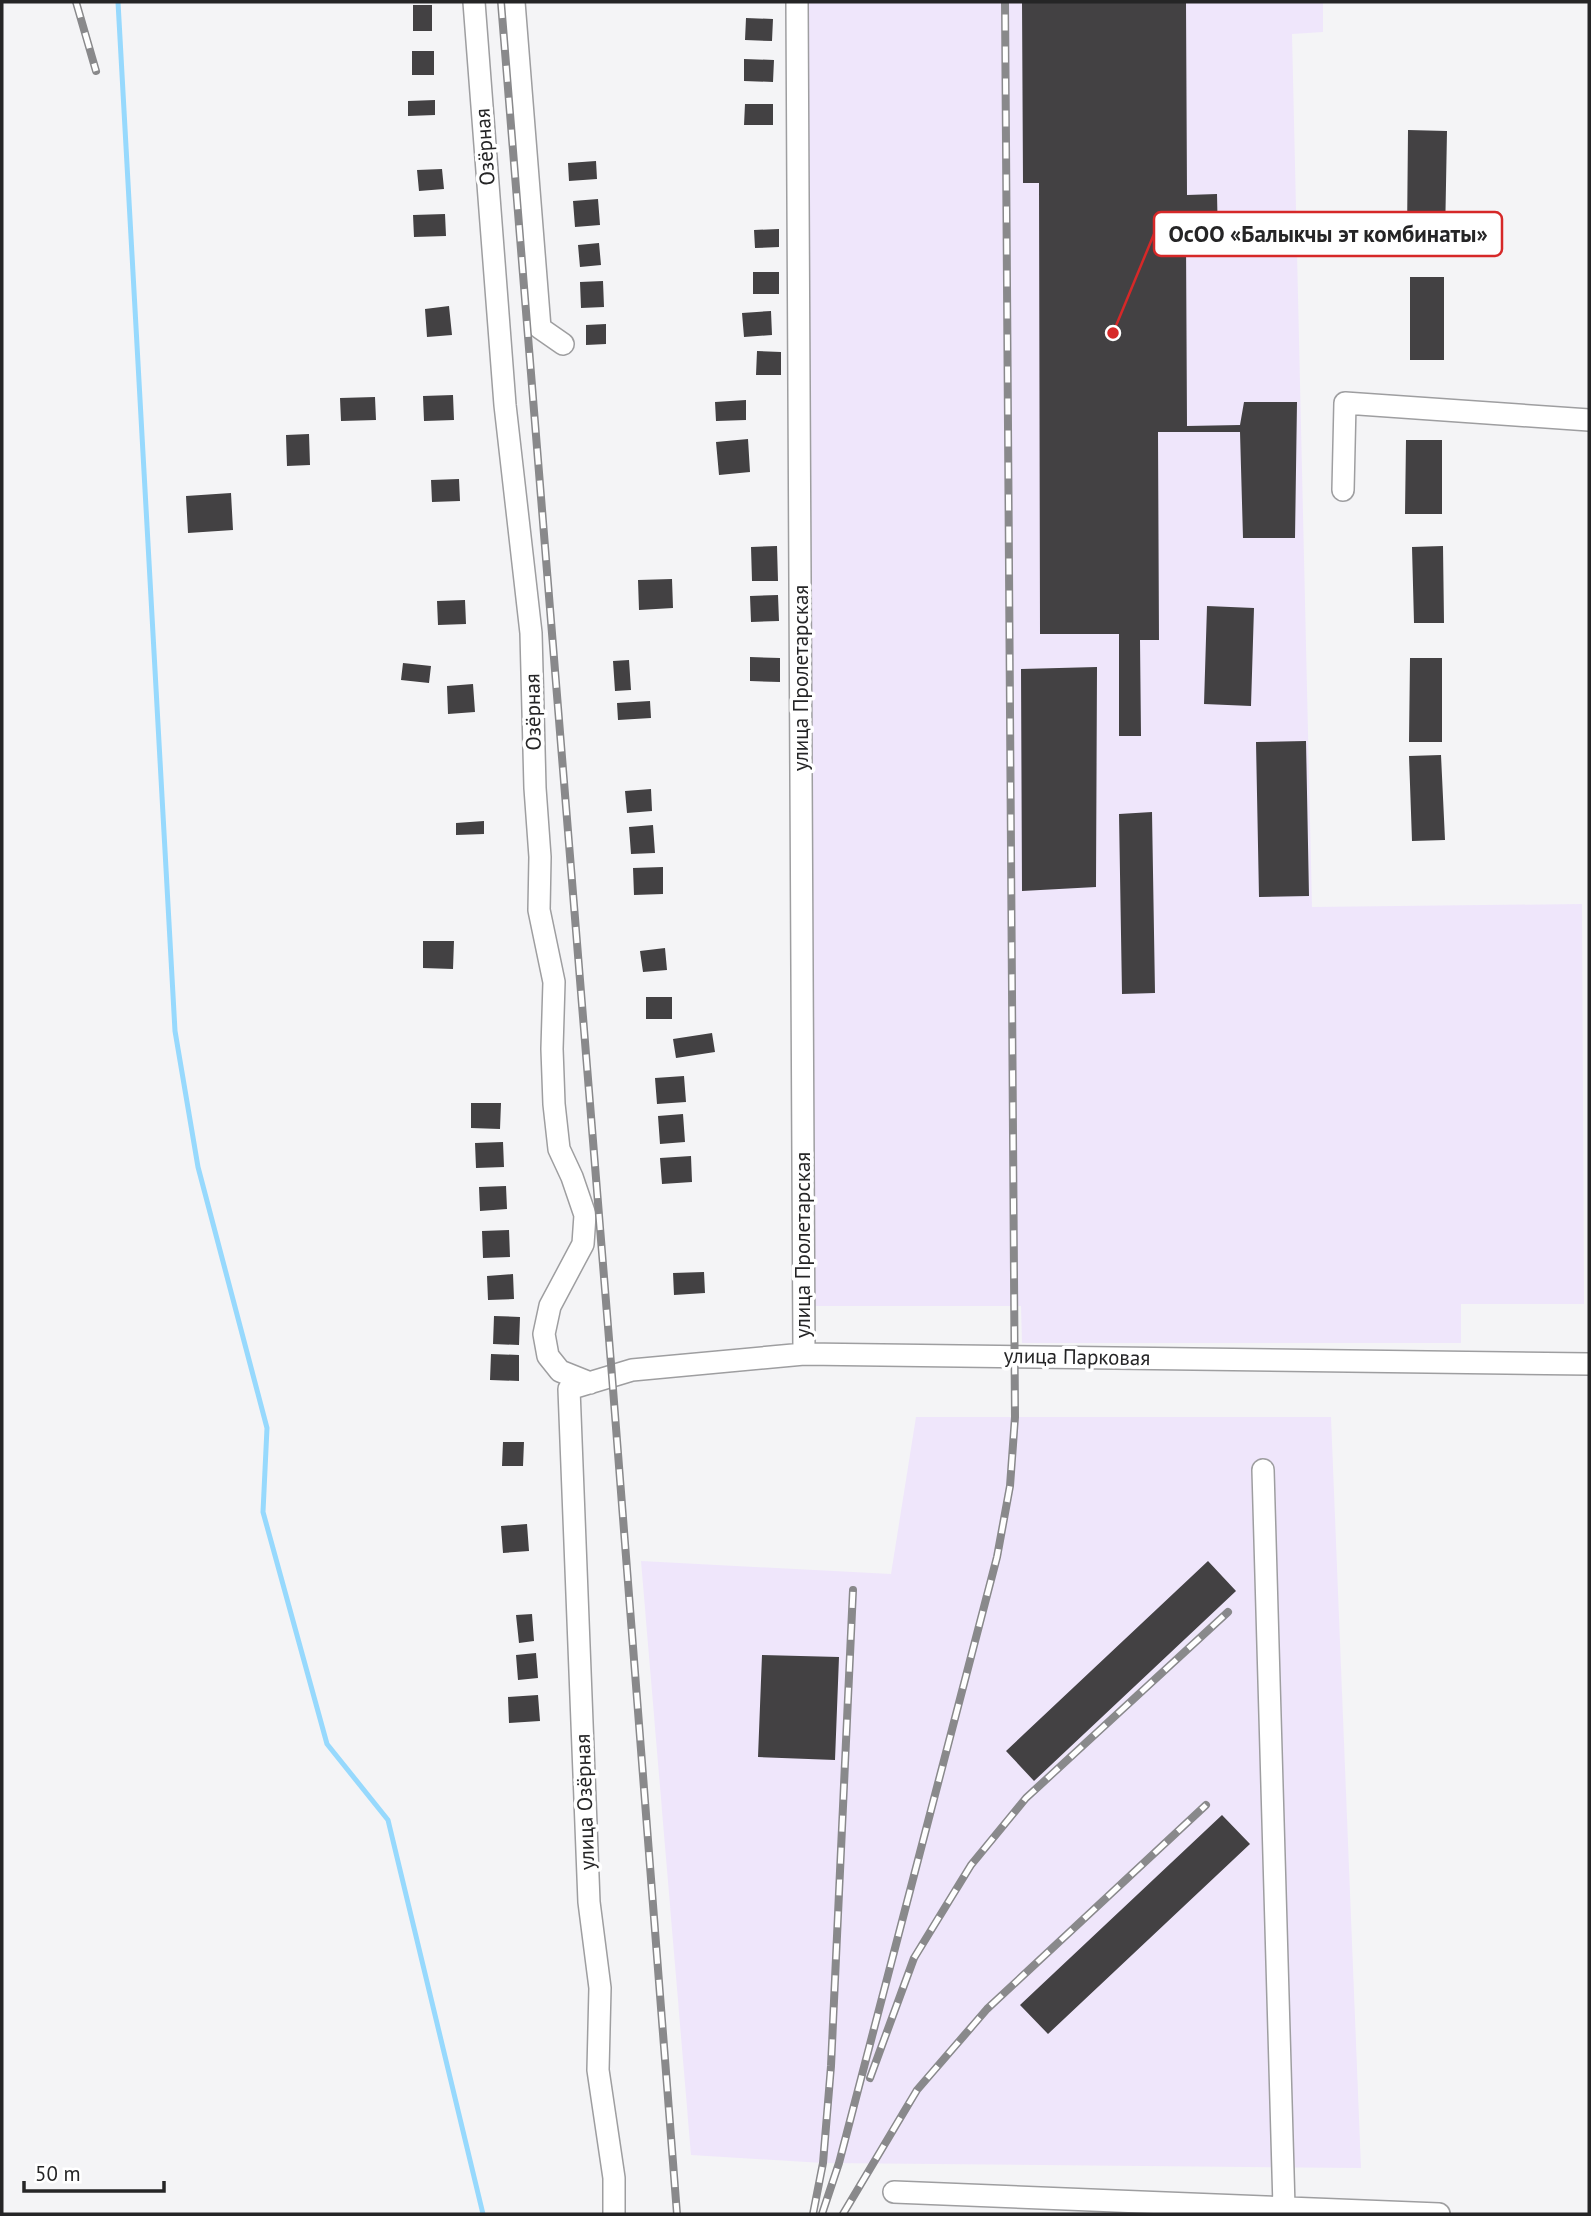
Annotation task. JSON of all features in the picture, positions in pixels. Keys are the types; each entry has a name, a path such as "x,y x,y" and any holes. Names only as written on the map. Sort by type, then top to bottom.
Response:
{"street":[{"name":"Озёрная","path":"474,2 505,405 531,633 535,788 540,857 539,910 554,982 554,1104 559,1149 585,1215 583,1244 550,1306 544,1334 548,1356 560,1371 580,1386"},
{"path":"514,2 540,328 564,344"},
{"name":"улица Пролетарская","path":"797,2 804,1354"},
{"path":"1343,490 1345,402 1589,420"},
{"name":"улица Парковая","path":"580,1386 632,1370 804,1354 1589,1364"},
{"name":"улица Озёрная","path":"580,1386 589,1902 600,1988 598,2070 614,2178 614,2214"},
{"path":"1263,1470 1284,2207"},
{"path":"894,2192 1440,2214"}],"shaded area":[{"path":"806,2 1323,2 1323,32 1292,34 1312,907 1582,904 1584,1304 1461,1304 1461,1343 1022,1343 1021,1306 810,1306"},
{"path":"916,1417 1331,1417 1361,2168 823,2163 691,2155 641,1561 891,1574"}],"building":[{"path":"1022,2 1186,2 1187,195 1217,194 1218,240 1186,240 1187,426 1240,425 1244,402 1297,402 1295,538 1243,538 1240,432 1158,432 1159,640 1140,640 1141,736 1119,736 1119,634 1040,634 1039,183 1023,183"},
{"path":"413,5 432,5 432,31 413,31"},
{"path":"746,18 773,19 772,41 745,40"},
{"path":"412,51 434,51 434,75 412,75"},
{"path":"744,59 774,60 773,82 744,81"},
{"path":"435,100 435,115 408,116 408,101"},
{"path":"745,104 773,104 773,125 744,125"},
{"path":"1408,130 1447,131 1445,238 1407,237"},
{"path":"596,161 597,179 569,181 568,163"},
{"path":"442,169 444,189 419,191 417,170"},
{"path":"598,199 600,225 575,227 573,201"},
{"path":"445,214 446,236 414,237 413,215"},
{"path":"779,229 779,247 755,248 754,230"},
{"path":"599,243 601,265 580,267 578,245"},
{"path":"753,272 779,272 779,294 753,294"},
{"path":"1410,277 1444,277 1444,360 1410,360"},
{"path":"603,281 604,307 581,308 580,282"},
{"path":"449,306 452,335 427,337 425,309"},
{"path":"771,311 772,335 744,337 742,313"},
{"path":"606,324 606,344 586,345 586,325"},
{"path":"757,351 781,352 781,375 756,375"},
{"path":"453,395 454,420 424,421 423,396"},
{"path":"375,397 376,420 341,421 340,398"},
{"path":"746,400 746,420 716,421 715,402"},
{"path":"309,434 310,465 287,466 286,435"},
{"path":"748,439 750,472 719,475 716,442"},
{"path":"1406,440 1442,440 1442,514 1405,514"},
{"path":"459,479 460,501 432,502 431,480"},
{"path":"231,493 233,530 188,533 186,496"},
{"path":"777,546 778,581 752,581 751,547"},
{"path":"1443,546 1444,623 1414,623 1412,547"},
{"path":"672,579 673,608 639,610 638,580"},
{"path":"778,595 779,621 751,622 750,596"},
{"path":"465,600 466,624 438,625 437,601"},
{"path":"1207,606 1254,608 1251,706 1204,704"},
{"path":"750,657 780,658 780,682 750,681"},
{"path":"1410,658 1442,658 1442,742 1409,742"},
{"path":"629,660 631,690 615,691 613,661"},
{"path":"403,663 431,666 429,683 401,680"},
{"path":"1097,667 1096,887 1022,891 1021,669"},
{"path":"473,684 475,712 448,714 447,686"},
{"path":"650,701 651,718 618,720 617,703"},
{"path":"1306,741 1309,896 1259,897 1256,742"},
{"path":"1441,755 1445,840 1412,841 1409,756"},
{"path":"651,789 652,811 627,813 625,791"},
{"path":"1152,812 1155,993 1122,994 1119,814"},
{"path":"484,821 484,834 456,835 456,823"},
{"path":"653,825 655,853 631,854 629,827"},
{"path":"663,867 663,894 634,895 633,868"},
{"path":"423,941 454,941 453,969 423,968"},
{"path":"665,948 667,970 643,972 640,951"},
{"path":"646,997 672,997 672,1019 646,1019"},
{"path":"712,1033 715,1052 676,1058 673,1039"},
{"path":"684,1076 686,1102 657,1104 655,1078"},
{"path":"471,1103 501,1103 500,1129 471,1128"},
{"path":"683,1114 685,1142 660,1144 658,1116"},
{"path":"503,1142 504,1167 476,1168 475,1143"},
{"path":"691,1156 692,1182 662,1184 660,1158"},
{"path":"506,1186 507,1209 480,1211 479,1187"},
{"path":"509,1230 510,1257 483,1258 482,1231"},
{"path":"704,1272 705,1293 674,1295 673,1273"},
{"path":"513,1274 514,1299 488,1300 487,1276"},
{"path":"494,1316 520,1317 519,1345 493,1344"},
{"path":"491,1354 519,1355 519,1381 490,1380"},
{"path":"503,1442 524,1442 523,1466 502,1466"},
{"path":"527,1524 529,1551 503,1553 501,1526"},
{"path":"1208,1561 1236,1591 1034,1781 1006,1751"},
{"path":"532,1614 534,1641 519,1643 516,1615"},
{"path":"536,1653 538,1678 518,1680 516,1655"},
{"path":"762,1655 839,1657 835,1760 758,1757"},
{"path":"538,1695 540,1721 509,1723 508,1697"},
{"path":"1222,1815 1250,1844 1048,2034 1020,2005"}],"waterway":[{"path":"118,2 175,1031 198,1167 267,1428 263,1512 327,1744 388,1820 483,2214"}],"railway":[{"path":"76,2 96,71"},
{"path":"501,2 677,2214"},
{"path":"822,2214 839,2163 997,1557 1010,1486 1015,1417 1005,2"},
{"path":"813,2214 823,2163 831,2066 853,1590"},
{"path":"870,2078 914,1958 971,1865 1026,1798 1228,1612"},
{"path":"843,2214 917,2090 987,2009 1206,1805"}],"place":[{"name":"ОсОО «Балыкчы эт комбинаты»","path":"1113,333"}]}
